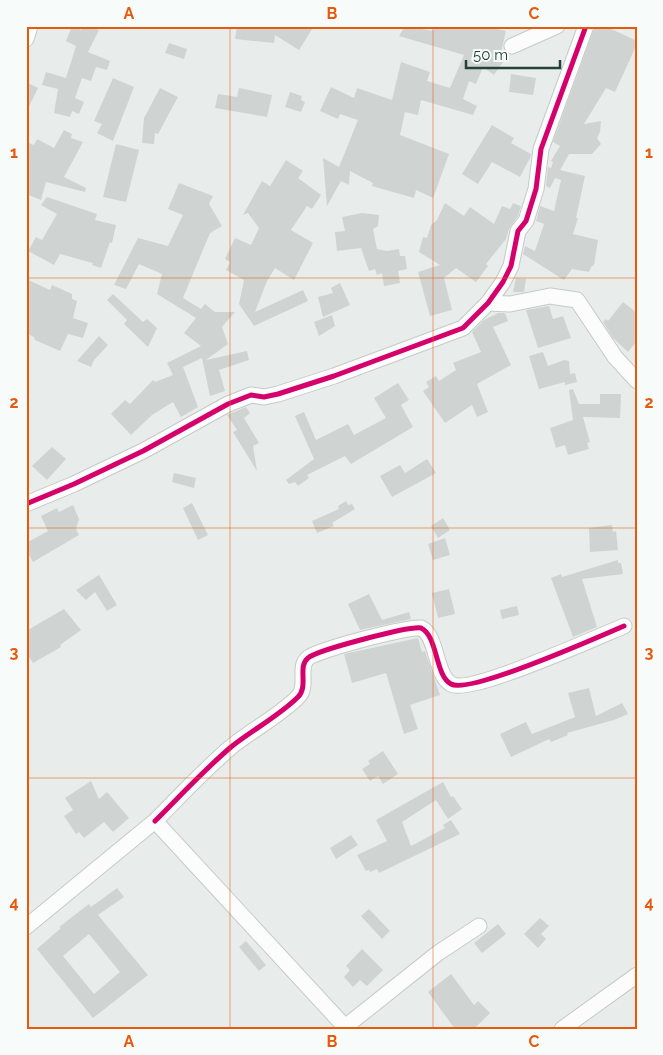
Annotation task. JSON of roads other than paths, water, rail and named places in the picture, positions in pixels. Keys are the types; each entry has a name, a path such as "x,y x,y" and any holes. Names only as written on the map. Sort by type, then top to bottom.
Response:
{"street":[{"path":"26,39 30,26"},
{"path":"512,46 557,26"},
{"path":"26,504 74,484 143,451 228,404 251,395 264,397 278,394 334,376 462,328 488,303 503,282 511,266 518,231 526,221 536,189 541,149 586,26"},
{"path":"488,303 510,304 550,296 577,300 615,357 637,381"},
{"path":"26,927 155,821 231,748 299,696 305,682 304,665 308,658 322,652 402,629 421,628 428,633 438,662 448,682 457,686 488,680 624,626"},
{"path":"155,821 346,1028 438,953 479,926"},
{"path":"562,1029 637,975"}]}
